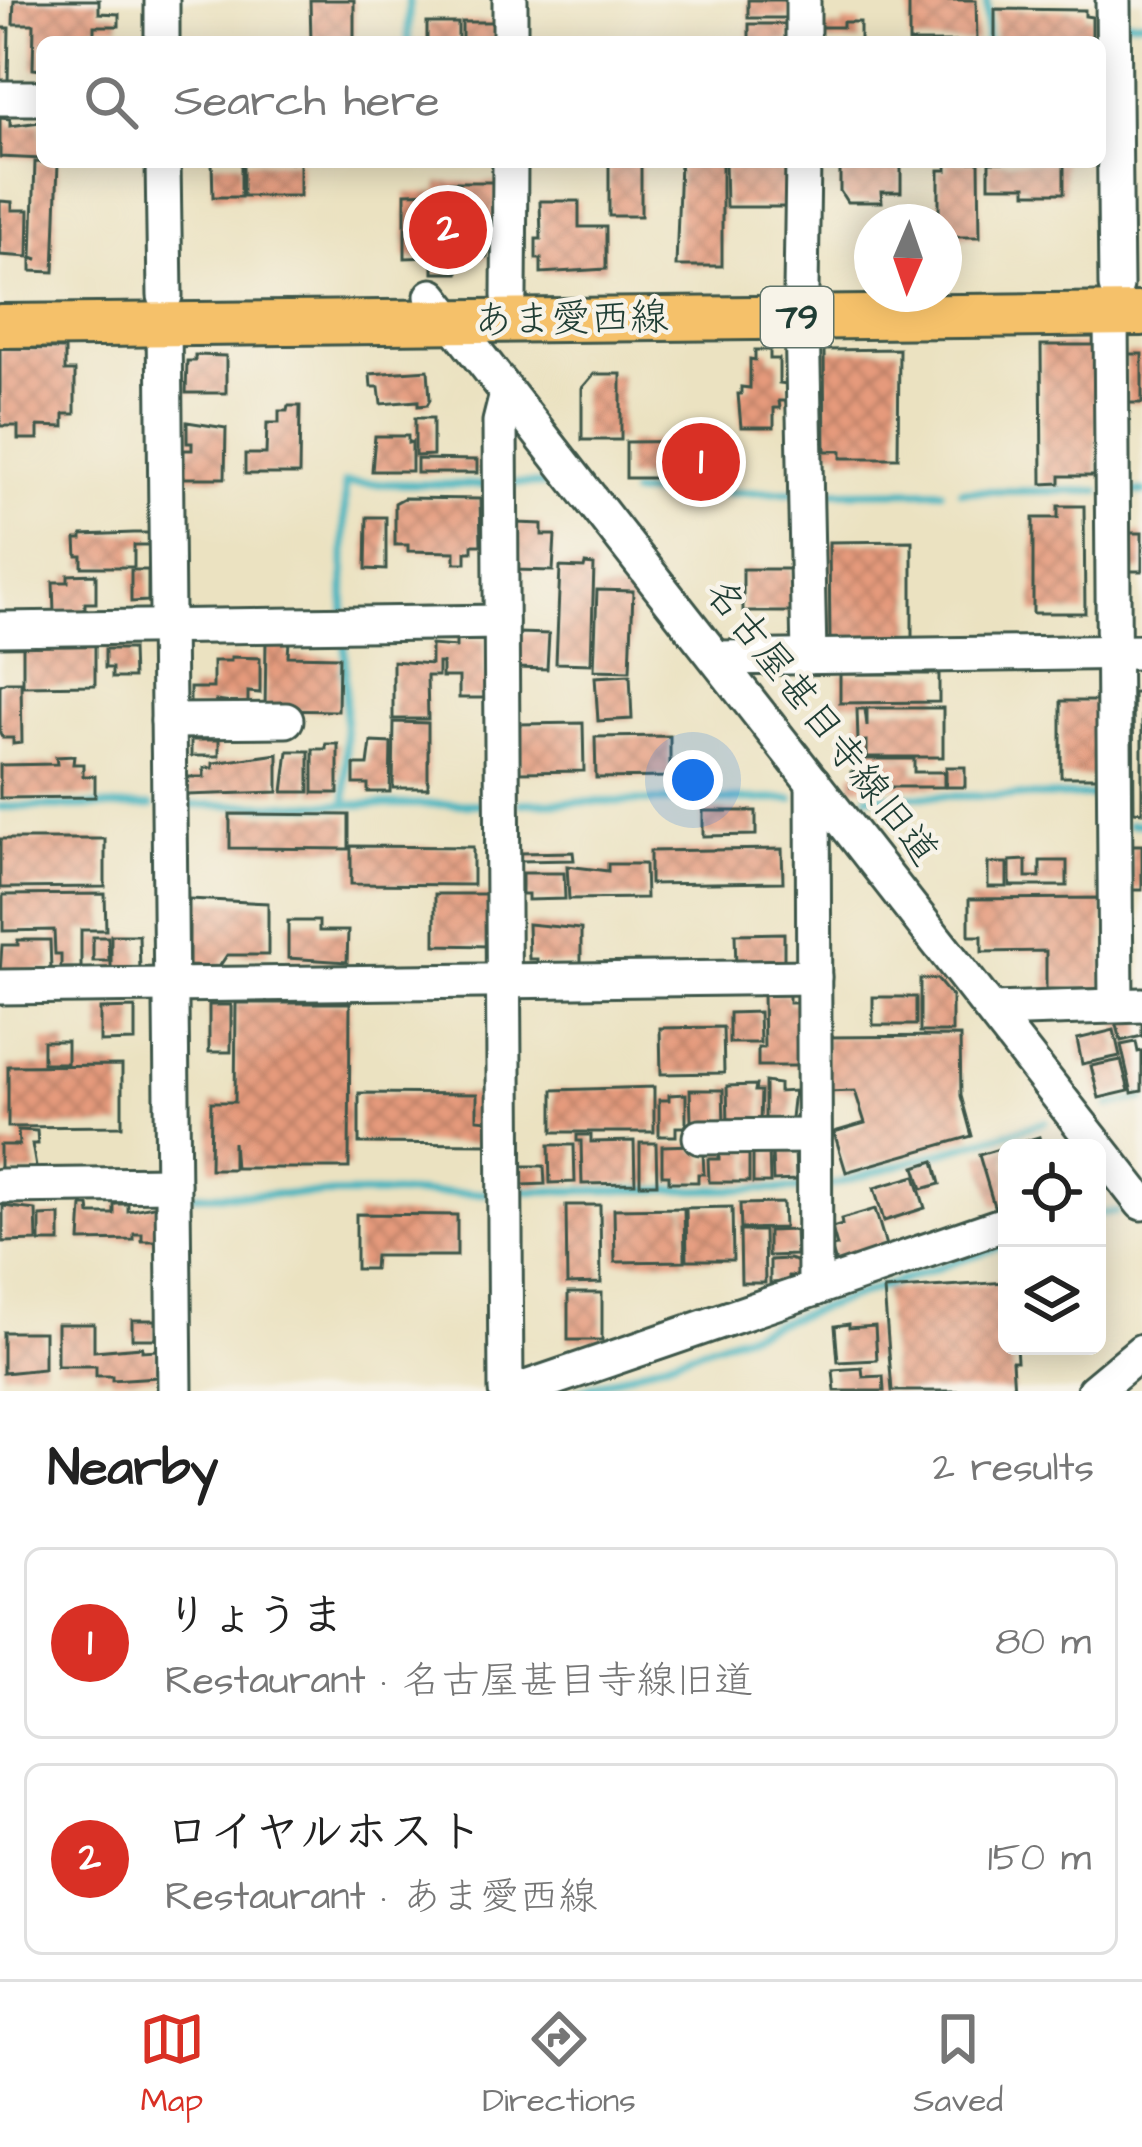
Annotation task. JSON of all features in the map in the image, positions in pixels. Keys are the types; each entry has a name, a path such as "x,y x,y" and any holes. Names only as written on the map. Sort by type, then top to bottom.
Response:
{"main road":[{"path":"962,289 1128,300"},
{"name":"あま愛西線","path":"443,309 508,296 801,303 854,293"},
{"name":"あま愛西線","path":"0,298 164,310 1128,300"},
{"name":"あま愛西線","path":"0,326 164,310"}],"street":[{"path":"162,0 162,36"},
{"path":"510,0 510,36"},
{"path":"803,0 803,36"},
{"path":"993,1010 1129,1005 1128,300 1107,92 1123,22"},
{"path":"0,98 36,98"},
{"path":"163,168 175,1391"},
{"path":"508,296 510,168"},
{"path":"803,168 809,657"},
{"name":"名古屋甚目寺線旧道","path":"443,309 993,1010 1121,1192"},
{"path":"506,1391 500,422 507,394"},
{"path":"0,629 501,622"},
{"path":"717,658 1127,653"},
{"path":"168,721 286,720"},
{"path":"813,782 815,1289"},
{"path":"0,987 814,977"},
{"path":"700,1137 814,1136"},
{"path":"0,1186 173,1184"},
{"path":"518,1391 998,1225"},
{"path":"1094,1391 1142,1351"}],"building":[{"path":"14,0 99,0 99,13 119,14 119,26 94,26 94,36 36,36 36,69 34,24 13,24"},
{"path":"310,0 354,0 354,36 311,36"},
{"path":"748,0 790,0 790,18 748,18"},
{"path":"909,0 976,0 977,36 909,36"},
{"path":"995,9 1085,10 1085,16 1092,17 1092,36 995,36"},
{"path":"462,22 496,22 496,36 462,36"},
{"path":"843,22 860,22 860,36 819,36 819,27 843,27"},
{"path":"427,23 458,23 458,36 427,36"},
{"path":"749,24 790,24 790,36 749,36"},
{"path":"0,28 9,28 8,84 0,84"},
{"path":"0,118 10,119 10,126 36,123 36,159 0,157"},
{"path":"35,162 36,168 58,168 54,272 31,271 31,259 38,259 32,257"},
{"path":"212,168 241,168 241,197 213,197"},
{"path":"243,168 300,168 300,196 243,196"},
{"path":"609,168 641,168 641,216 609,216"},
{"path":"680,168 722,168 722,266 676,266"},
{"path":"725,168 790,168 790,207 726,207"},
{"path":"840,168 901,168 901,192 881,192 882,202 847,202 840,191"},
{"path":"979,168 980,237 962,237 962,204 939,204 939,170"},
{"path":"989,168 1064,168 1064,193 989,186"},
{"path":"438,182 497,182 494,247 487,247 487,257 458,257 458,273 433,273 433,257 405,258 405,193 438,192"},
{"path":"0,201 12,202 12,210 29,210 28,257 0,255"},
{"path":"540,201 579,201 579,227 606,227 606,269 541,273 541,259 536,259 536,239 541,239"},
{"path":"1041,345 1097,345 1097,476 1060,476 1060,483 1042,484"},
{"path":"0,348 65,349 65,371 75,371 75,414 64,414 64,427 38,426 38,439 18,439 18,426 0,426"},
{"path":"899,349 898,458 841,458 841,451 825,451 824,350"},
{"path":"755,350 770,350 770,359 779,359 779,383 787,384 787,401 779,401 780,408 774,408 774,427 741,427 738,394 741,387 750,388 750,359 755,360"},
{"path":"1126,354 1142,354 1142,403 1126,403"},
{"path":"195,355 226,356 226,393 186,393 187,361 195,361"},
{"path":"428,370 427,405 418,406 418,401 381,404 379,387 371,387 370,374"},
{"path":"594,374 621,374 621,440 582,440 582,388"},
{"path":"288,406 300,406 299,474 245,474 245,454 266,454 267,423 279,423 279,411 287,411"},
{"path":"415,418 433,418 433,455 415,456"},
{"path":"187,422 226,428 225,478 184,478 184,450 192,450 192,443 187,443"},
{"path":"375,436 408,436 412,471 372,471"},
{"path":"720,441 720,478 626,478 626,442"},
{"path":"417,459 477,460 477,473 417,473"},
{"path":"404,498 480,499 481,545 472,545 472,552 466,552 466,563 455,563 455,552 408,551 408,545 395,545 395,503"},
{"path":"1058,506 1084,506 1085,613 1033,613 1033,518 1058,518"},
{"path":"367,517 386,517 386,570 366,569"},
{"path":"516,523 542,524 542,535 555,535 553,571 515,570"},
{"path":"150,533 151,545 134,545 134,567 82,567 82,556 77,556 76,539 82,535"},
{"path":"1126,533 1142,533 1142,571 1126,571"},
{"path":"912,541 912,640 830,640 829,542"},
{"path":"594,565 591,664 556,663 560,567 584,568"},
{"path":"743,569 791,569 791,612 743,612"},
{"path":"131,570 148,570 148,601 131,602"},
{"path":"96,574 96,603 85,603 85,612 54,612 53,582 68,582 68,575"},
{"path":"597,590 633,591 630,671 594,670"},
{"path":"518,633 549,634 547,669 517,668"},
{"path":"456,640 485,640 489,698 459,698 459,677 442,677 442,663 438,663 438,676 427,676 428,719 393,719 393,661 431,664 431,645 456,647"},
{"path":"266,641 289,641 288,656 339,657 338,711 265,710"},
{"path":"23,644 95,644 95,685 23,686"},
{"path":"105,649 132,649 133,678 112,678 112,668 105,668"},
{"path":"231,657 260,658 260,693 248,692 248,705 216,701 216,707 190,707 190,688 213,688 213,661 231,661"},
{"path":"840,674 939,674 939,702 840,703"},
{"path":"630,675 632,719 598,721 595,677"},
{"path":"21,682 22,743 13,744 13,738 0,733 0,685"},
{"path":"1133,693 1142,693 1142,812 1134,811"},
{"path":"1061,701 1099,701 1099,777 1061,777"},
{"path":"867,708 943,708 943,757 867,757 867,741 858,742 857,709 865,709 867,726"},
{"path":"394,722 428,723 428,788 393,788"},
{"path":"583,723 584,771 519,772 518,724"},
{"path":"670,736 670,777 596,778 595,737"},
{"path":"191,740 219,740 219,756 191,756"},
{"path":"371,742 391,743 390,792 368,792 368,784 354,784 354,765 368,765"},
{"path":"326,744 338,744 338,793 313,793 313,749 326,749"},
{"path":"288,751 309,751 309,792 283,792"},
{"path":"278,754 278,792 187,795 188,777 204,777 204,768 213,768 213,763"},
{"path":"74,756 73,764 83,764 83,776 95,776 95,797 0,798 0,765 57,764 56,757"},
{"path":"863,759 914,759 914,772 944,772 944,787 851,787 851,772 863,772"},
{"path":"946,767 965,767 965,787 946,787"},
{"path":"703,811 756,811 756,835 703,836"},
{"path":"230,814 349,815 349,849 230,848"},
{"path":"0,839 105,839 105,887 0,888"},
{"path":"1131,845 1142,845 1142,890 1131,890"},
{"path":"351,846 473,847 473,885 351,884"},
{"path":"782,849 783,882 650,884 650,851"},
{"path":"573,852 574,860 519,861 519,853"},
{"path":"1026,860 1026,877 1040,877 1040,861 1067,861 1067,886 1010,886 1010,861"},
{"path":"988,863 1007,863 1007,887 988,887"},
{"path":"608,864 645,864 646,898 569,899 567,866 608,871"},
{"path":"522,873 564,873 565,899 528,900 528,894 522,894"},
{"path":"105,894 106,930 81,930 81,968 61,968 54,930 3,931 3,895"},
{"path":"435,894 490,894 490,946 435,945"},
{"path":"1103,898 1103,989 1046,989 1046,951 982,952 982,936 969,936 969,899"},
{"path":"189,899 268,903 268,955 227,955 219,967 189,966"},
{"path":"288,921 319,921 319,931 348,931 347,962 288,958"},
{"path":"528,924 581,929 581,964 537,965 537,959 529,959"},
{"path":"784,933 784,967 736,967 735,934"},
{"path":"111,935 139,935 140,971 111,971"},
{"path":"93,937 108,937 109,961 93,961"},
{"path":"18,940 50,940 51,969 0,973 2,945 18,945"},
{"path":"920,979 937,979 952,997 952,1032 920,1032"},
{"path":"763,994 789,994 789,1003 799,1003 800,1066 758,1066 758,1048 764,1048"},
{"path":"873,997 916,997 916,1025 873,1025"},
{"path":"236,1003 350,1003 349,1168 235,1168 233,1142 233,1169 210,1169 211,1102 235,1102"},
{"path":"209,1005 231,1005 231,1052 209,1052"},
{"path":"135,1008 135,1041 100,1042 100,1009"},
{"path":"759,1012 760,1043 729,1043 729,1013"},
{"path":"1142,1015 1142,1036 1121,1041 1116,1021"},
{"path":"723,1027 724,1073 661,1074 660,1028"},
{"path":"1114,1030 1120,1056 1082,1064 1077,1039"},
{"path":"960,1036 961,1096 972,1136 846,1172 834,1132 865,1123 855,1091 826,1092 825,1037"},
{"path":"43,1041 67,1041 67,1063 43,1063"},
{"path":"1136,1042 1138,1052 1142,1051 1142,1091 1132,1093 1121,1045"},
{"path":"1121,1060 1129,1091 1099,1098 1091,1066"},
{"path":"122,1065 122,1126 8,1127 8,1066"},
{"path":"765,1082 779,1084 779,1092 794,1091 791,1118 765,1124"},
{"path":"756,1085 755,1091 761,1091 760,1123 728,1123 727,1086"},
{"path":"654,1087 654,1132 553,1132 553,1090"},
{"path":"690,1090 723,1090 724,1124 691,1121"},
{"path":"359,1093 477,1094 477,1119 488,1120 487,1144 359,1143"},
{"path":"686,1094 686,1127 676,1127 676,1136 659,1136 659,1100"},
{"path":"18,1130 37,1131 38,1144 32,1144 37,1173 0,1174 0,1145 19,1145"},
{"path":"577,1135 591,1135 591,1142 634,1141 635,1183 582,1184"},
{"path":"640,1143 656,1143 657,1184 640,1184"},
{"path":"549,1145 574,1145 575,1182 550,1183"},
{"path":"694,1145 694,1152 703,1152 704,1174 698,1174 698,1182 669,1182 669,1175 662,1175 662,1146"},
{"path":"753,1149 769,1149 770,1183 753,1183"},
{"path":"795,1149 796,1180 773,1181 772,1150"},
{"path":"998,1149 998,1205 994,1206 979,1155"},
{"path":"719,1150 749,1150 749,1182 709,1182 708,1159 719,1159"},
{"path":"934,1161 940,1184 922,1189 915,1167"},
{"path":"521,1166 544,1166 545,1184 522,1185"},
{"path":"915,1176 925,1208 884,1221 874,1188"},
{"path":"783,1203 784,1228 741,1229 740,1204"},
{"path":"114,1204 128,1204 128,1211 158,1205 158,1241 142,1241 142,1234 134,1234 134,1240 80,1241 82,1206 89,1206 90,1214 114,1214"},
{"path":"566,1205 600,1205 601,1283 567,1284"},
{"path":"3,1206 36,1210 37,1241 3,1242"},
{"path":"732,1207 733,1260 687,1260 686,1208"},
{"path":"684,1208 685,1261 615,1262 614,1209"},
{"path":"875,1209 887,1249 837,1266 832,1228 842,1225 841,1219"},
{"path":"356,1214 457,1215 457,1256 375,1256 374,1269 356,1269"},
{"path":"60,1215 60,1242 40,1242 40,1216"},
{"path":"795,1230 796,1255 768,1256 768,1231"},
{"path":"740,1231 764,1231 765,1283 741,1283"},
{"path":"770,1260 799,1262 799,1276 770,1283"},
{"path":"998,1283 998,1355 1017,1355 1017,1361 1012,1361 1014,1391 892,1391 884,1290"},
{"path":"568,1293 602,1293 602,1340 568,1340"},
{"path":"132,1320 156,1320 156,1339 132,1339"},
{"path":"57,1324 94,1324 94,1351 157,1350 157,1377 112,1380 112,1376 96,1376 96,1366 57,1366"},
{"path":"849,1324 849,1328 875,1326 877,1360 838,1362 835,1326"},
{"path":"3,1332 44,1332 44,1369 3,1373"},
{"path":"862,1368 863,1377 883,1376 884,1391 835,1391 833,1370"}],"waterway":[{"path":"408,36 409,0"},
{"path":"987,0 987,36"},
{"path":"1122,21 1142,21"},
{"path":"344,610 345,483 485,485"},
{"path":"515,483 549,485"},
{"path":"825,492 941,491"},
{"path":"961,491 1098,491"},
{"path":"632,494 793,492"},
{"path":"1128,492 1142,492"},
{"path":"345,641 346,804"},
{"path":"868,796 1099,796"},
{"path":"521,803 792,799"},
{"path":"189,805 488,804"},
{"path":"0,807 151,806"},
{"path":"1130,824 1142,824"},
{"path":"1109,1106 1142,1099"},
{"path":"828,1186 1045,1122"},
{"path":"523,1191 801,1189"},
{"path":"193,1195 486,1193"},
{"path":"1106,1213 1116,1212"},
{"path":"579,1391 998,1247"}],"place":[{"name":"ロイヤルホスト","path":"448,230"},
{"name":"りょうま","path":"701,462"}]}
